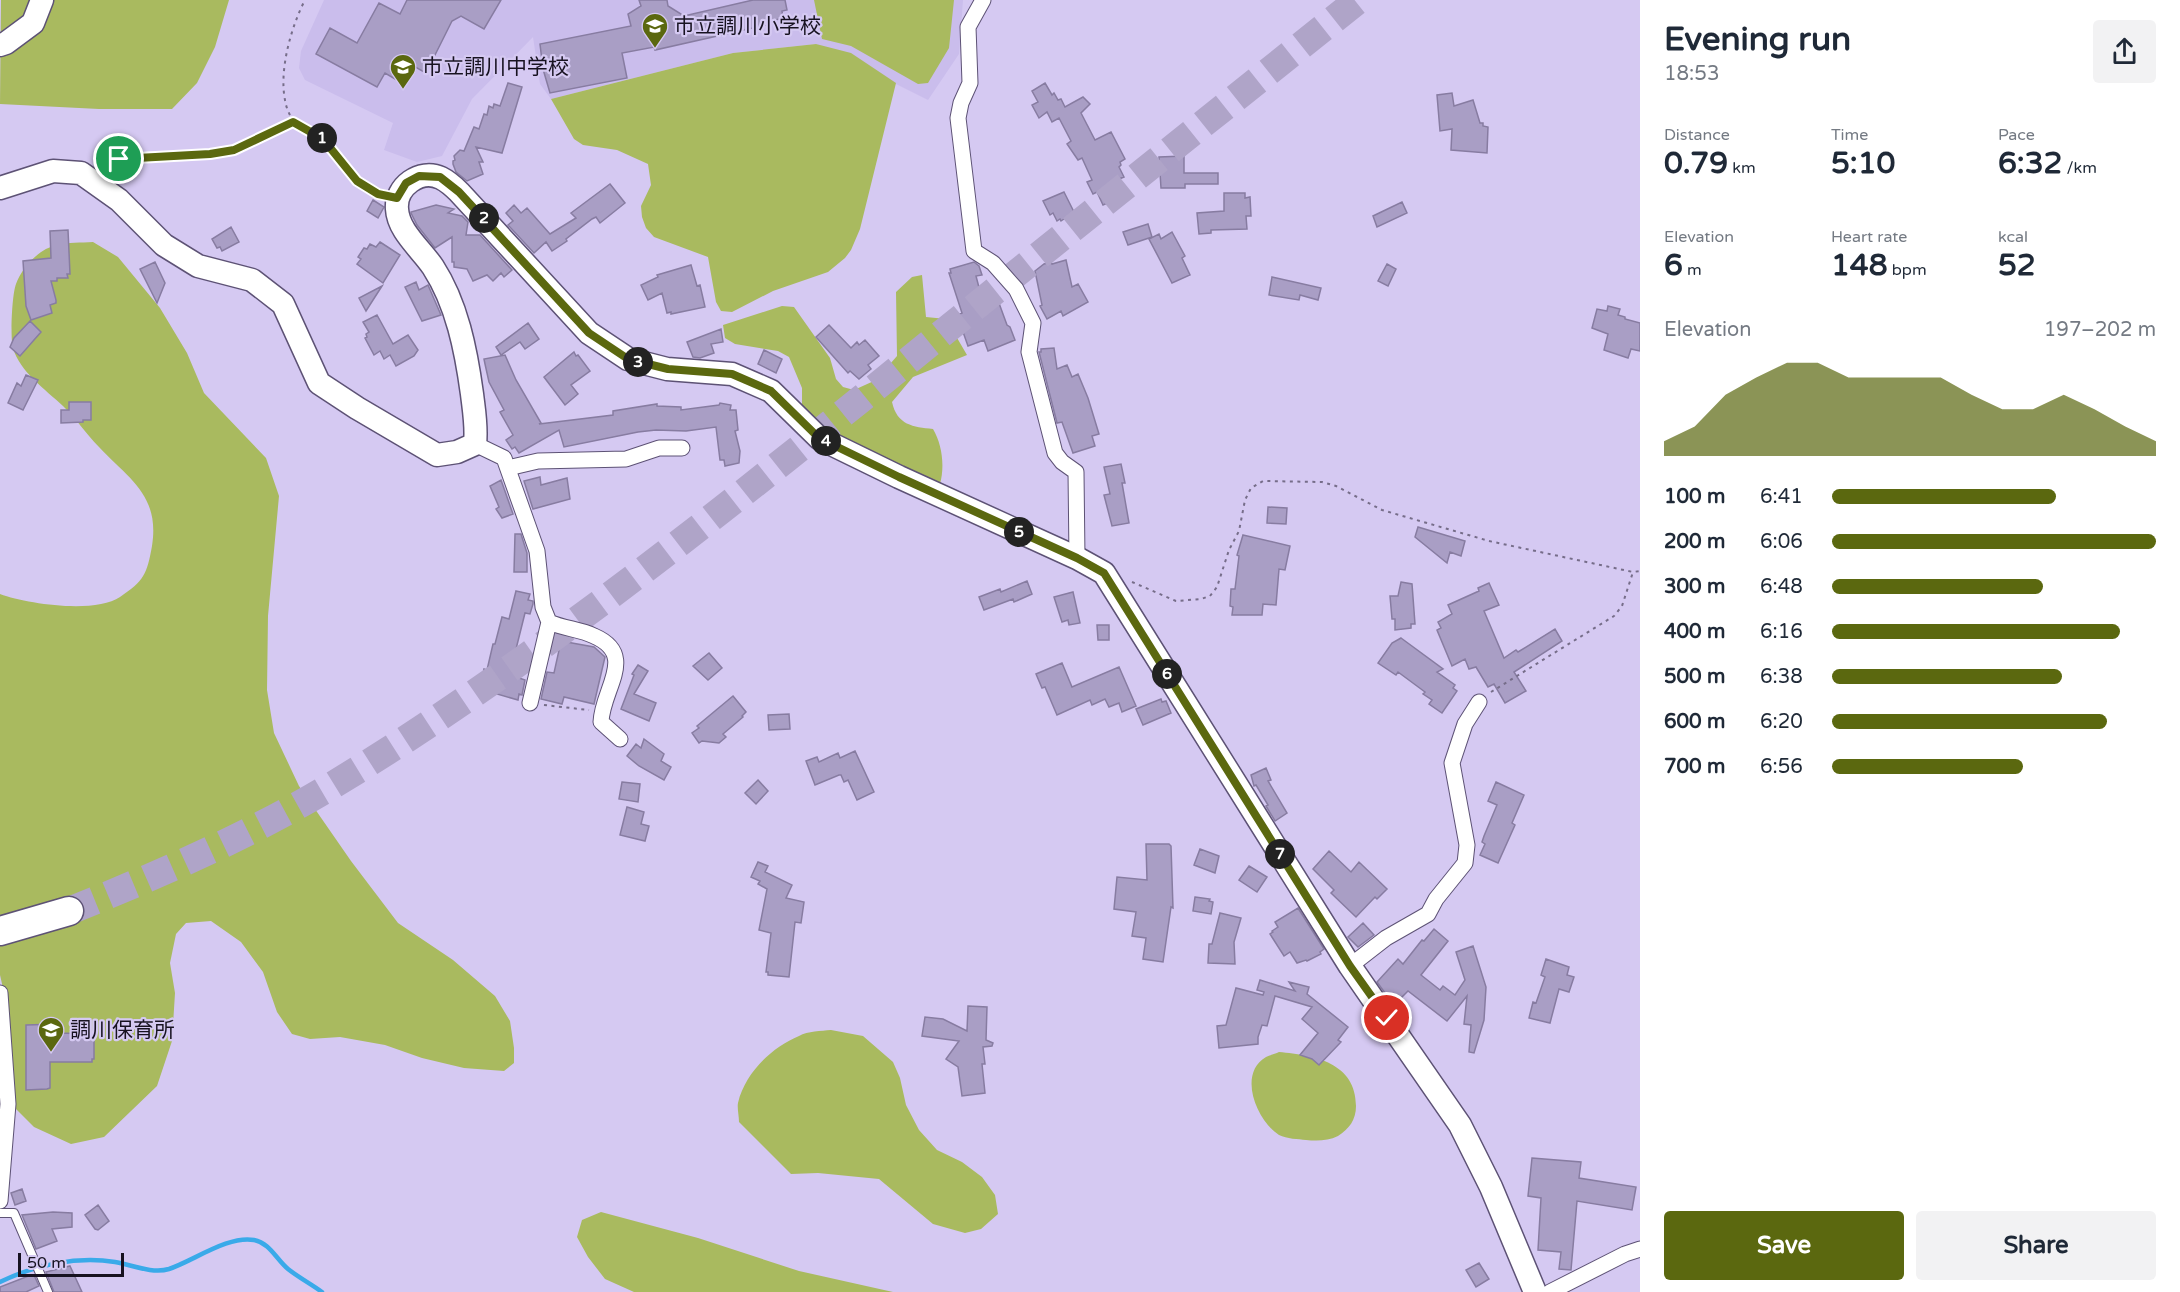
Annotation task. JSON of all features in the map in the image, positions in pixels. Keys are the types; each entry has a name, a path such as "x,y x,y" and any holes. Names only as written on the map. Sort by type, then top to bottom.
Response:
{"highway":[{"path":"0,921 67,905 0,931"}],"street":[{"path":"0,45 33,23 42,0"},
{"path":"983,0 968,27 970,83 961,103 958,118 974,251 993,263 1016,289 1033,323 1029,352 1055,453 1062,462 1076,472 1077,558"},
{"path":"0,189 52,171 81,173 119,200 164,245 198,266 252,280 283,304 319,383 436,455 457,452 475,444 504,458 537,551 543,607 549,622 530,703"},
{"path":"475,444 477,430 466,350 455,314 434,268 406,232 396,211 397,198 406,183 419,176 440,177 459,192 589,333 628,359 668,369 732,374 771,391 819,438 1077,558 1104,573 1350,966 1460,1125 1491,1187 1535,1292"},
{"path":"508,468 538,461 626,459 659,448 682,448"},
{"path":"549,622 564,629 591,634 609,642 616,655 617,666 601,711 601,722 620,739"},
{"path":"1350,966 1386,938 1428,914 1436,899 1465,863 1467,844 1452,763 1465,724 1479,702"},
{"path":"0,993 8,1104 0,1201"},
{"path":"1550,1292 1624,1254 1640,1249"}],"lane":[{"path":"0,1213 14,1213 48,1292"}],"path":[{"path":"305,0 298,14 288,49 284,84 285,101 293,122 323,139 357,181 378,194 397,198"},
{"path":"81,173 100,164 119,159 210,154 234,150 293,122"},
{"path":"1104,573 1176,601 1210,596 1217,587 1229,550 1239,531 1245,500 1251,488 1263,481 1322,482 1336,486 1382,510 1489,541 1640,572"},
{"path":"1479,702 1614,616 1622,606 1632,572"},
{"path":"530,703 601,711"}],"shaded area":[{"path":"324,0 963,0 959,54 928,100 816,44 733,53 551,99 540,84 533,37 472,99 442,156 417,162 384,150 393,123 305,80 299,68 301,51"}],"green space":[{"path":"1,0 229,0 215,47 197,83 172,109 99,109 0,104"},
{"path":"814,0 954,0 949,48 928,83 918,84 851,46 822,39"},
{"path":"816,44 851,53 896,83 860,229 851,250 828,272 773,291 732,312 721,311 716,302 708,257 654,237 646,228 641,206 651,185 648,164 617,150 583,145 574,139 551,99 733,53"},
{"path":"93,242 118,257 160,308 187,353 204,393 266,458 279,496 268,616 267,690 274,733 299,786 398,923 453,960 495,996 510,1021 514,1048 514,1063 504,1071 464,1068 422,1058 385,1045 340,1037 310,1039 292,1034 277,1012 263,972 241,942 211,921 186,923 176,934 170,963 175,993 172,1041 157,1086 104,1137 71,1144 34,1127 14,1107 5,997 0,975 0,594 61,606 109,602 120,597 143,576 152,546 151,514 140,489 94,442 68,411 27,372 16,357 12,343 15,289 27,266 37,255 50,247 66,243"},
{"path":"922,275 926,317 946,319 967,355 913,377 892,402 894,410 902,420 913,426 933,429 942,455 940,484 849,456 802,410 802,388 789,357 778,351 735,344 725,338 723,325 782,306 794,307 830,358 836,379 843,387 854,390 876,380 897,356 896,292 912,277"},
{"path":"831,1030 863,1036 893,1062 900,1078 906,1105 919,1130 937,1150 962,1162 982,1177 995,1195 998,1214 981,1229 965,1233 933,1224 879,1179 818,1173 791,1174 739,1122 738,1105 742,1092 761,1062 779,1047 803,1034"},
{"path":"1279,1052 1319,1059 1341,1071 1349,1080 1354,1091 1356,1111 1351,1124 1342,1133 1334,1138 1322,1140 1289,1138 1279,1135 1264,1119 1253,1097 1253,1074 1257,1065 1266,1057"},
{"path":"601,1212 698,1238 799,1271 893,1292 634,1292 605,1279 588,1257 577,1237 582,1220"}],"building":[{"path":"407,0 501,0 484,29 461,16 452,21 427,71 424,72 412,65 402,83 385,73 377,87 316,54 330,28 357,43 379,3 400,14"},
{"path":"639,0 667,0 668,6 684,16 753,0 785,0 787,10 782,11 783,18 775,20 775,23 655,50 654,47 622,53 627,78 550,93 543,69 540,44 631,26 628,14 641,6"},
{"path":"508,83 522,87 502,153 476,147 483,162 479,162 483,174 467,181 456,172 453,164 454,156 460,150 464,151 474,127 479,129 489,106 493,108 494,104 500,106"},
{"path":"1045,83 1052,95 1054,93 1058,100 1061,99 1065,107 1083,97 1090,104 1081,113 1095,140 1111,132 1125,159 1120,162 1119,167 1124,177 1119,179 1127,193 1103,205 1097,192 1093,194 1087,182 1092,180 1082,158 1078,160 1067,144 1071,141 1059,118 1052,122 1047,112 1039,118 1032,105 1038,102 1032,91"},
{"path":"1452,93 1454,106 1473,100 1480,123 1488,127 1487,153 1451,150 1452,129 1440,131 1437,95"},
{"path":"1184,156 1184,173 1218,173 1218,184 1185,184 1185,188 1161,188 1159,157"},
{"path":"610,184 625,203 600,223 596,217 592,219 552,251 546,242 534,253 508,225 513,221 506,213 514,205 521,213 527,208 550,234 576,218 571,213"},
{"path":"1064,192 1074,212 1061,221 1060,219 1057,221 1053,213 1050,215 1043,201"},
{"path":"1224,193 1245,193 1245,198 1250,197 1251,216 1246,216 1247,229 1211,230 1211,233 1199,234 1197,213 1224,211"},
{"path":"373,200 384,207 378,218 367,211"},
{"path":"1402,202 1407,213 1377,227 1373,216"},
{"path":"436,205 454,209 448,213 462,216 468,222 466,235 480,235 512,270 504,277 501,273 493,281 487,275 473,281 467,269 454,267 452,237 435,248 417,225 411,213"},
{"path":"1148,224 1152,237 1128,245 1123,232"},
{"path":"231,227 239,242 222,251 220,247 217,248 212,239"},
{"path":"68,230 70,274 67,274 68,278 57,278 57,281 51,281 56,300 56,303 50,305 52,313 31,320 26,306 23,261 51,258 50,231"},
{"path":"1172,232 1185,256 1182,258 1190,275 1172,283 1149,239 1159,234 1161,239"},
{"path":"380,242 400,255 383,283 357,264 361,259 358,257 364,248 367,249 370,244 376,247"},
{"path":"1066,260 1072,287 1078,284 1088,302 1063,316 1061,311 1047,319 1040,306 1042,305 1035,271 1044,264"},
{"path":"155,262 165,283 157,303 140,269"},
{"path":"974,262 979,266 982,275 976,276 982,299 996,295 1015,340 988,351 984,340 968,346 957,315 962,313 949,273 951,273 950,269"},
{"path":"1387,264 1396,269 1388,286 1378,281"},
{"path":"691,265 697,286 700,285 705,307 671,314 671,312 667,313 662,293 648,300 641,285 658,277 657,275"},
{"path":"1272,277 1321,288 1318,300 1300,295 1299,300 1269,295"},
{"path":"416,282 419,290 428,285 441,315 422,321 405,287"},
{"path":"382,286 366,311 359,298"},
{"path":"1608,306 1620,309 1618,315 1625,319 1640,323 1640,351 1631,349 1628,358 1604,350 1608,334 1592,328 1597,309 1607,311"},
{"path":"377,315 393,344 408,335 418,350 414,356 396,366 390,355 384,359 380,351 374,355 365,338 369,332 363,322"},
{"path":"30,321 41,332 20,356 10,347 14,338"},
{"path":"528,323 539,339 525,349 520,342 501,355 496,347"},
{"path":"829,325 851,348 857,342 859,345 865,340 879,356 868,365 871,369 859,379 850,371 848,373 816,337"},
{"path":"721,329 723,342 711,344 714,353 700,358 693,357 687,342"},
{"path":"1054,348 1057,369 1067,365 1072,377 1078,374 1099,434 1092,436 1095,446 1073,453 1062,422 1057,423 1039,352 1041,349"},
{"path":"764,350 782,359 776,373 758,364"},
{"path":"574,352 590,371 571,385 578,394 565,405 544,377"},
{"path":"505,355 516,380 541,423 539,424 613,415 613,411 657,404 657,406 681,407 681,410 720,403 731,405 730,410 736,410 738,430 735,431 740,451 739,463 725,466 724,460 720,460 716,427 686,431 638,432 564,447 559,430 519,453 515,447 512,449 506,440 513,435 500,412 504,410 489,382 484,359"},
{"path":"26,375 38,380 23,410 8,403 17,383 21,386"},
{"path":"69,402 91,402 91,420 61,423 61,410 69,410"},
{"path":"1121,464 1129,523 1112,526 1104,495 1110,494 1104,467"},
{"path":"540,477 541,485 567,478 570,499 533,509 524,481"},
{"path":"501,480 513,514 502,518 496,509 499,507 490,486"},
{"path":"1268,507 1287,508 1286,524 1267,523"},
{"path":"1418,527 1465,541 1461,556 1450,552 1447,563 1415,537"},
{"path":"515,534 521,534 527,553 527,572 514,572"},
{"path":"1243,535 1290,546 1285,570 1279,569 1276,605 1263,604 1262,615 1232,615 1231,589 1235,589 1239,556 1237,555"},
{"path":"1027,581 1032,594 1014,602 1013,599 984,610 979,597 1000,589 1001,592"},
{"path":"1401,582 1412,584 1415,624 1411,624 1411,628 1395,630 1390,596 1398,596"},
{"path":"1489,583 1499,605 1484,611 1504,658 1555,629 1562,641 1514,672 1526,691 1505,703 1494,684 1488,687 1476,667 1469,669 1465,659 1452,666 1437,630 1441,628 1438,622 1452,614 1448,605 1479,591 1478,588"},
{"path":"516,591 530,594 528,600 533,601 530,614 525,613 516,649 525,652 519,678 525,680 522,695 519,694 518,700 480,689 484,669 487,670 502,617 509,619"},
{"path":"1073,592 1080,623 1069,625 1068,620 1062,622 1054,597"},
{"path":"1097,625 1109,625 1109,640 1098,640"},
{"path":"1401,638 1443,669 1437,672 1455,685 1453,688 1457,691 1442,713 1429,704 1432,700 1423,694 1425,692 1398,672 1396,675 1378,663 1392,643"},
{"path":"561,641 594,647 605,657 594,704 564,697 562,704 541,699 547,672 554,673"},
{"path":"709,653 722,668 708,680 693,666"},
{"path":"1062,663 1072,687 1119,667 1136,706 1122,712 1119,703 1109,707 1105,699 1092,705 1090,700 1057,715 1045,687 1042,688 1036,674"},
{"path":"638,665 648,671 634,694 656,703 649,721 621,709 634,675 632,674"},
{"path":"733,696 746,712 743,717 723,734 726,737 719,743 702,741 699,743 692,733 699,728 697,726"},
{"path":"1161,699 1162,702 1166,701 1171,713 1143,725 1136,709"},
{"path":"789,714 790,729 769,730 768,715"},
{"path":"644,739 664,754 661,761 671,767 664,780 639,766 627,756 636,744 641,748"},
{"path":"855,751 874,792 857,800 848,780 844,782 841,775 815,785 806,761 817,757 819,762 838,753 840,758"},
{"path":"1266,768 1271,780 1268,781 1287,813 1275,821 1256,785 1254,786 1251,775"},
{"path":"758,780 768,791 756,804 745,793"},
{"path":"622,782 640,784 638,802 619,799"},
{"path":"1496,782 1524,795 1512,823 1515,825 1498,863 1480,855 1485,844 1482,842 1484,836 1497,805 1488,801"},
{"path":"627,807 644,812 641,824 649,826 645,841 620,835"},
{"path":"1146,844 1169,844 1171,846 1173,908 1171,907 1163,962 1143,959 1146,938 1132,936 1136,912 1114,909 1117,877 1147,880"},
{"path":"1200,849 1219,856 1215,873 1194,865"},
{"path":"1329,851 1351,872 1359,862 1387,889 1377,899 1375,897 1356,917 1331,893 1334,890 1313,869"},
{"path":"758,862 768,866 765,872 792,885 786,898 804,902 801,923 795,922 789,977 768,975 766,972 771,933 759,930 767,889 758,884 760,881 751,877"},
{"path":"1249,866 1267,877 1257,892 1239,880"},
{"path":"1195,897 1210,899 1209,901 1213,902 1211,914 1193,911"},
{"path":"1298,908 1324,949 1320,952 1321,954 1297,963 1290,952 1284,956 1270,934 1278,927 1275,922"},
{"path":"1220,913 1241,918 1234,942 1235,964 1208,963 1209,944 1212,944"},
{"path":"1363,923 1374,935 1358,947 1348,937"},
{"path":"1434,929 1448,941 1421,975 1440,990 1443,986 1455,995 1465,980 1456,952 1473,946 1486,987 1484,1020 1474,1053 1469,1052 1471,1025 1464,1024 1467,996 1447,1021 1408,991 1396,1003 1377,982 1398,959 1403,964"},
{"path":"1546,959 1569,967 1567,975 1574,977 1569,992 1559,989 1550,1023 1529,1018 1533,1002 1536,1003 1545,977 1541,975"},
{"path":"1260,980 1295,991 1289,982 1309,987 1307,994 1348,1027 1338,1040 1341,1042 1319,1065 1312,1059 1300,1055 1318,1033 1302,1019 1312,1007 1275,996 1267,1026 1262,1025 1258,1044 1219,1048 1217,1026 1226,1025 1236,988 1263,995 1264,992 1257,990"},
{"path":"968,1006 987,1007 986,1040 993,1043 992,1046 983,1047 985,1093 962,1096 958,1067 946,1059 959,1041 922,1036 925,1017 943,1019 967,1031"},
{"path":"58,1024 59,1033 94,1034 94,1059 92,1062 50,1062 50,1088 26,1090 26,1025"},
{"path":"1532,1158 1581,1162 1579,1178 1636,1187 1632,1210 1577,1201 1571,1270 1559,1269 1561,1252 1538,1250 1541,1198 1528,1196"},
{"path":"22,1189 26,1201 15,1205 11,1193"},
{"path":"98,1205 109,1221 98,1230 85,1215"},
{"path":"72,1213 72,1227 52,1229 57,1241 36,1249 22,1215"},
{"path":"1479,1263 1489,1279 1476,1287 1466,1270"},
{"path":"70,1266 82,1292 54,1292 46,1272"},
{"path":"34,1275 39,1286 26,1292 0,1292 0,1287"}],"waterway":[{"path":"0,1282 27,1271 71,1261 100,1260 149,1270 169,1269 222,1245 244,1239 264,1244 288,1269 322,1292"}],"tunnel":[{"path":"69,911 201,854 297,806 467,699 667,553 1358,0"}],"place":[{"name":"市立調川小学校","path":"655,49"},
{"name":"市立調川中学校","path":"403,90"},
{"name":"調川保育所","path":"51,1053"}],"route":[{"path":"119,159 210,154 234,150 293,122 323,139 357,181 378,194 397,198 406,183 419,176 440,177 459,192 589,333 628,359 668,369 732,374 771,391 819,438 1077,558 1104,573 1350,966 1387,1018"}]}
